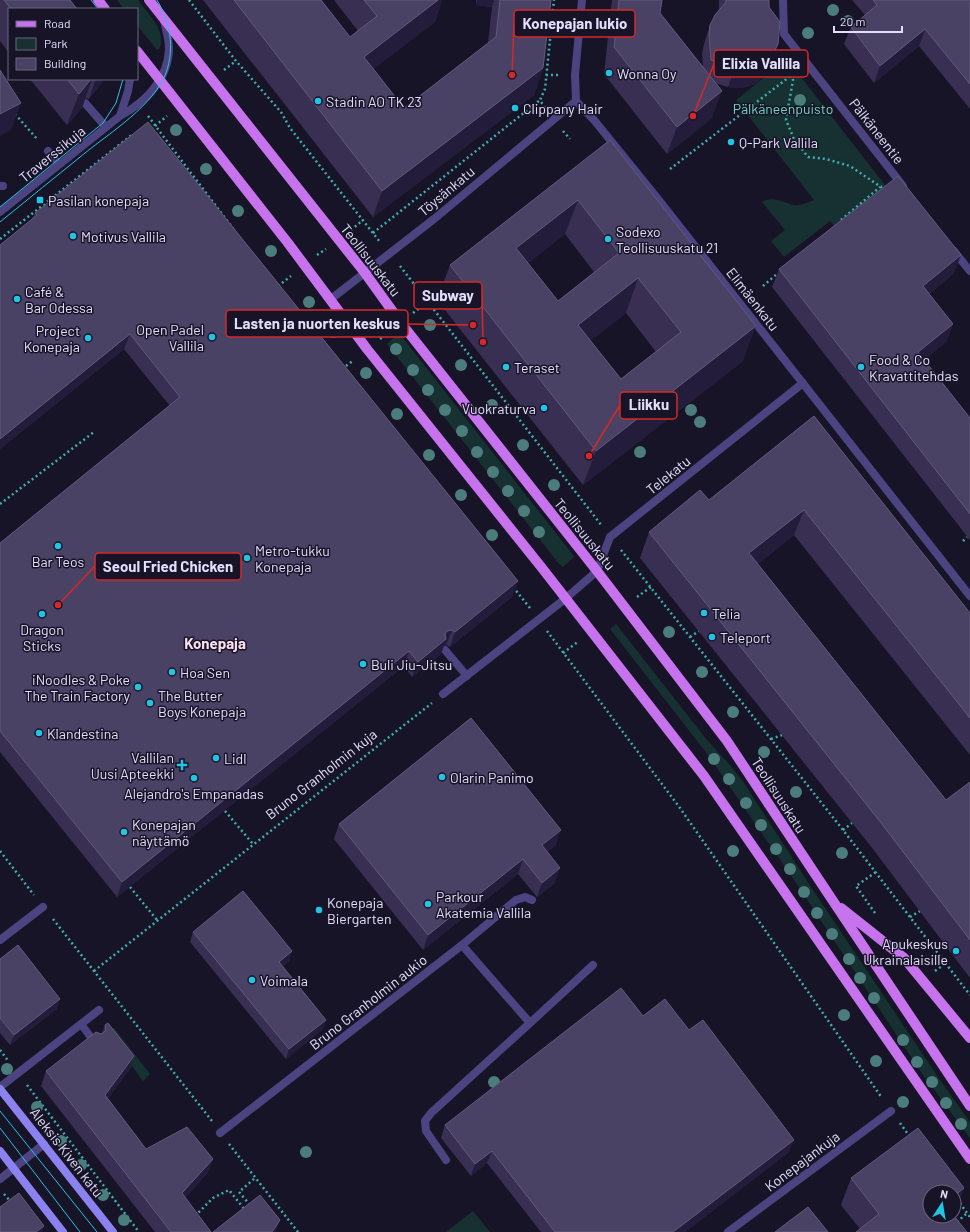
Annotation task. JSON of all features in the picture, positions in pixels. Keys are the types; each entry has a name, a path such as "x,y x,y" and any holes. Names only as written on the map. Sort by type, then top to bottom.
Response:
{"main road":[{"path":"98,0 104,8"},
{"name":"Teollisuuskatu","path":"149,0 365,273 401,323 598,571 727,741 970,1106"},
{"path":"138,52 305,265 367,349 542,568 704,776 970,1159"},
{"path":"833,902 904,958 970,1038"},
{"name":"Aleksis Kiven katu","path":"0,1088 113,1232"},
{"path":"0,1151 64,1232"}],"street":[{"path":"576,101 575,75 582,0"},
{"name":"Pälkäneentie","path":"783,0 784,34 910,195"},
{"name":"Traverssikuja","path":"0,212 153,91 165,69 169,48 164,18"},
{"path":"120,116 130,80"},
{"name":"Töysänkatu","path":"331,299 390,254 576,101"},
{"name":"Elimäenkatu","path":"576,101 594,120 633,168 970,596"},
{"path":"85,103 106,127"},
{"path":"48,151 59,164"},
{"path":"947,242 970,271"},
{"name":"Telekatu","path":"610,537 803,383"},
{"path":"443,694 565,599 598,571 610,537"},
{"path":"445,650 467,676"},
{"name":"Bruno Granholmin aukio","path":"220,1133 462,945 516,900 525,897 532,900"},
{"path":"0,940 43,907"},
{"path":"462,945 530,1023"},
{"path":"446,1160 426,1131 425,1122 431,1113 593,965"},
{"path":"0,1088 99,1010"},
{"path":"81,1024 95,1043"},
{"name":"Konepajankuja","path":"728,1232 891,1111"},
{"path":"0,1179 44,1144"}],"path":[{"path":"189,0 236,61 276,106 290,128 428,302 610,537 876,872 970,995"},
{"path":"373,233 540,100 545,89 554,0"},
{"path":"213,80 236,61"},
{"path":"670,169 796,71"},
{"path":"792,74 793,80 786,120 794,139 808,156 826,159 850,166 881,187"},
{"path":"540,100 554,120"},
{"path":"155,126 180,106"},
{"path":"14,113 48,151"},
{"path":"145,125 151,120 235,231"},
{"path":"0,239 139,129"},
{"path":"840,222 896,176"},
{"path":"278,286 363,220"},
{"path":"763,286 780,271"},
{"path":"273,280 282,292"},
{"path":"337,363 342,369 428,302"},
{"path":"0,504 94,432"},
{"path":"962,540 967,536"},
{"path":"510,583 539,619 680,808 914,1142"},
{"path":"625,606 650,587"},
{"path":"690,637 699,631"},
{"path":"563,653 591,632"},
{"name":"Bruno Granholmin kuja","path":"94,971 443,694"},
{"path":"771,739 782,735"},
{"path":"225,811 253,844"},
{"path":"843,830 852,822"},
{"path":"0,851 298,1232"},
{"path":"876,872 856,886 877,915"},
{"path":"130,887 157,920"},
{"path":"910,917 920,911"},
{"path":"930,965 935,971"},
{"path":"0,1050 139,1232"},
{"path":"252,1208 239,1192 256,1178"},
{"path":"0,1188 13,1205"},
{"path":"193,1218 213,1198 229,1190 246,1212"},
{"path":"962,1206 970,1217"},
{"path":"951,1226 967,1213"}],"green space":[{"path":"117,0 138,0 159,29 161,43 159,49 157,50 138,26 138,8 123,8"},
{"name":"Pälkäneenpuisto","path":"787,59 892,194 840,234 830,221 784,257 771,241 785,230 762,202 774,199 796,205 814,200 736,100"},
{"path":"399,333 573,555 574,557 563,567 559,564 387,344"},
{"path":"616,624 707,740 744,783 809,884 940,1080 970,1122 970,1138 921,1072 798,886 708,755 610,629"},
{"path":"114,1028 150,1074 143,1081 132,1066 129,1070 103,1038"},
{"path":"473,1211 490,1232 446,1232"}],"building":[{"path":"4,0 70,0 76,8 10,8"},
{"path":"234,0 321,0 350,37 377,16 364,0 438,0 364,57 404,108 496,37 500,0 551,0 543,68 382,191"},
{"path":"619,0 662,0 660,13 722,91 677,127 614,47"},
{"path":"726,0 769,0 769,7 780,22 778,44 772,56 761,65 748,69 735,68 711,60 709,35 710,25"},
{"path":"873,0 970,0 970,84 925,29 880,66 851,27 877,5"},
{"path":"0,70 21,103 0,114"},
{"path":"68,80 90,80 79,94"},
{"path":"148,122 518,581 455,632 452,630 447,631 445,634 446,639 418,662 409,651 122,882 0,731 0,543 180,397 130,334 0,439 0,245 37,215 35,213"},
{"path":"610,140 756,326 596,451 450,265","holes":["578,200 619,253 558,301 516,248","638,278 681,332 621,379 578,325"]},
{"path":"898,176 961,255 923,286 953,324 918,352 970,418 970,514 779,269"},
{"path":"814,416 970,613 970,718 804,510 749,553 946,800 970,782 970,940 882,824 649,532 700,490 709,500"},
{"path":"471,718 561,830 542,845 560,868 542,883 523,859 428,935 339,824"},
{"name":"Voimala","path":"243,891 292,951 279,962 326,1020 289,1049 193,932"},
{"path":"18,945 60,999 14,1035 0,1018 0,959"},
{"path":"621,988 643,1016 665,999 689,1030 703,1020 794,1140 673,1232 555,1232 492,1151 475,1164 445,1125"},
{"path":"108,1023 134,1056 105,1095 146,1149 187,1127 213,1159 182,1193 211,1232 171,1232 46,1071 96,1032 101,1034 104,1032 106,1030 105,1025"},
{"path":"918,1128 961,1184 922,1184 922,1224 960,1224 967,1232 856,1232 879,1214 851,1178"},
{"path":"19,1193 44,1226 36,1232 0,1232 0,1207"},
{"path":"260,1195 280,1220 272,1232 213,1232"},
{"path":"808,1207 828,1232 775,1232"}],"tram line":[{"path":"91,0 97,8"},
{"path":"0,222 131,117 152,96 160,85 169,63 171,44 168,26 157,0"},
{"path":"0,207 103,123 116,103 123,80"},
{"path":"0,1111 97,1232"},
{"path":"0,1128 80,1232"}],"place":[{"name":"Wonna Oy","path":"609,73"},
{"name":"Konepajan lukio","path":"512,75"},
{"name":"Stadin AO TK 23","path":"318,101"},
{"name":"Clippany Hair","path":"515,108"},
{"name":"Elixia Vallila","path":"693,116"},
{"name":"Q-Park Vallila","path":"731,142"},
{"name":"Pasilan konepaja","path":"40,200"},
{"name":"Motivus Vallila","path":"73,236"},
{"name":"Sodexo Teollisuuskatu 21","path":"608,239"},
{"name":"Café & Bar Odessa","path":"17,299"},
{"name":"Lasten ja nuorten keskus","path":"473,325"},
{"name":"Open Padel Vallila","path":"212,337"},
{"name":"Project Konepaja","path":"88,338"},
{"name":"Subway","path":"483,342"},
{"name":"Teraset","path":"506,367"},
{"name":"Food & Co Kravattitehdas","path":"861,367"},
{"name":"Vuokraturva","path":"544,408"},
{"name":"Liikku","path":"589,456"},
{"name":"Bar Teos","path":"58,546"},
{"name":"Metro-tukku Konepaja","path":"247,558"},
{"name":"Seoul Fried Chicken","path":"58,605"},
{"name":"Telia","path":"704,613"},
{"name":"Dragon Sticks","path":"42,614"},
{"name":"Teleport","path":"712,637"},
{"name":"Buli Jiu-Jitsu","path":"363,664"},
{"name":"Hoa Sen","path":"172,672"},
{"name":"iNoodles & Poke The Train Factory","path":"138,687"},
{"name":"The Butter Boys Konepaja","path":"150,703"},
{"name":"Klandestina","path":"39,733"},
{"name":"Lidl","path":"216,758"},
{"name":"Vallilan Uusi Apteekki","path":"182,765"},
{"name":"Olarin Panimo","path":"442,777"},
{"name":"Alejandro's Empanadas","path":"194,778"},
{"name":"Konepajan näyttämö","path":"124,832"},
{"name":"Parkour Akatemia Vallila","path":"428,904"},
{"name":"Konepaja Biergarten","path":"319,910"},
{"name":"Apukeskus Ukrainalaisille","path":"956,951"},
{"name":"Voimala","path":"252,980"}],"district":[{"name":"Konepaja","path":"215,643"}]}
